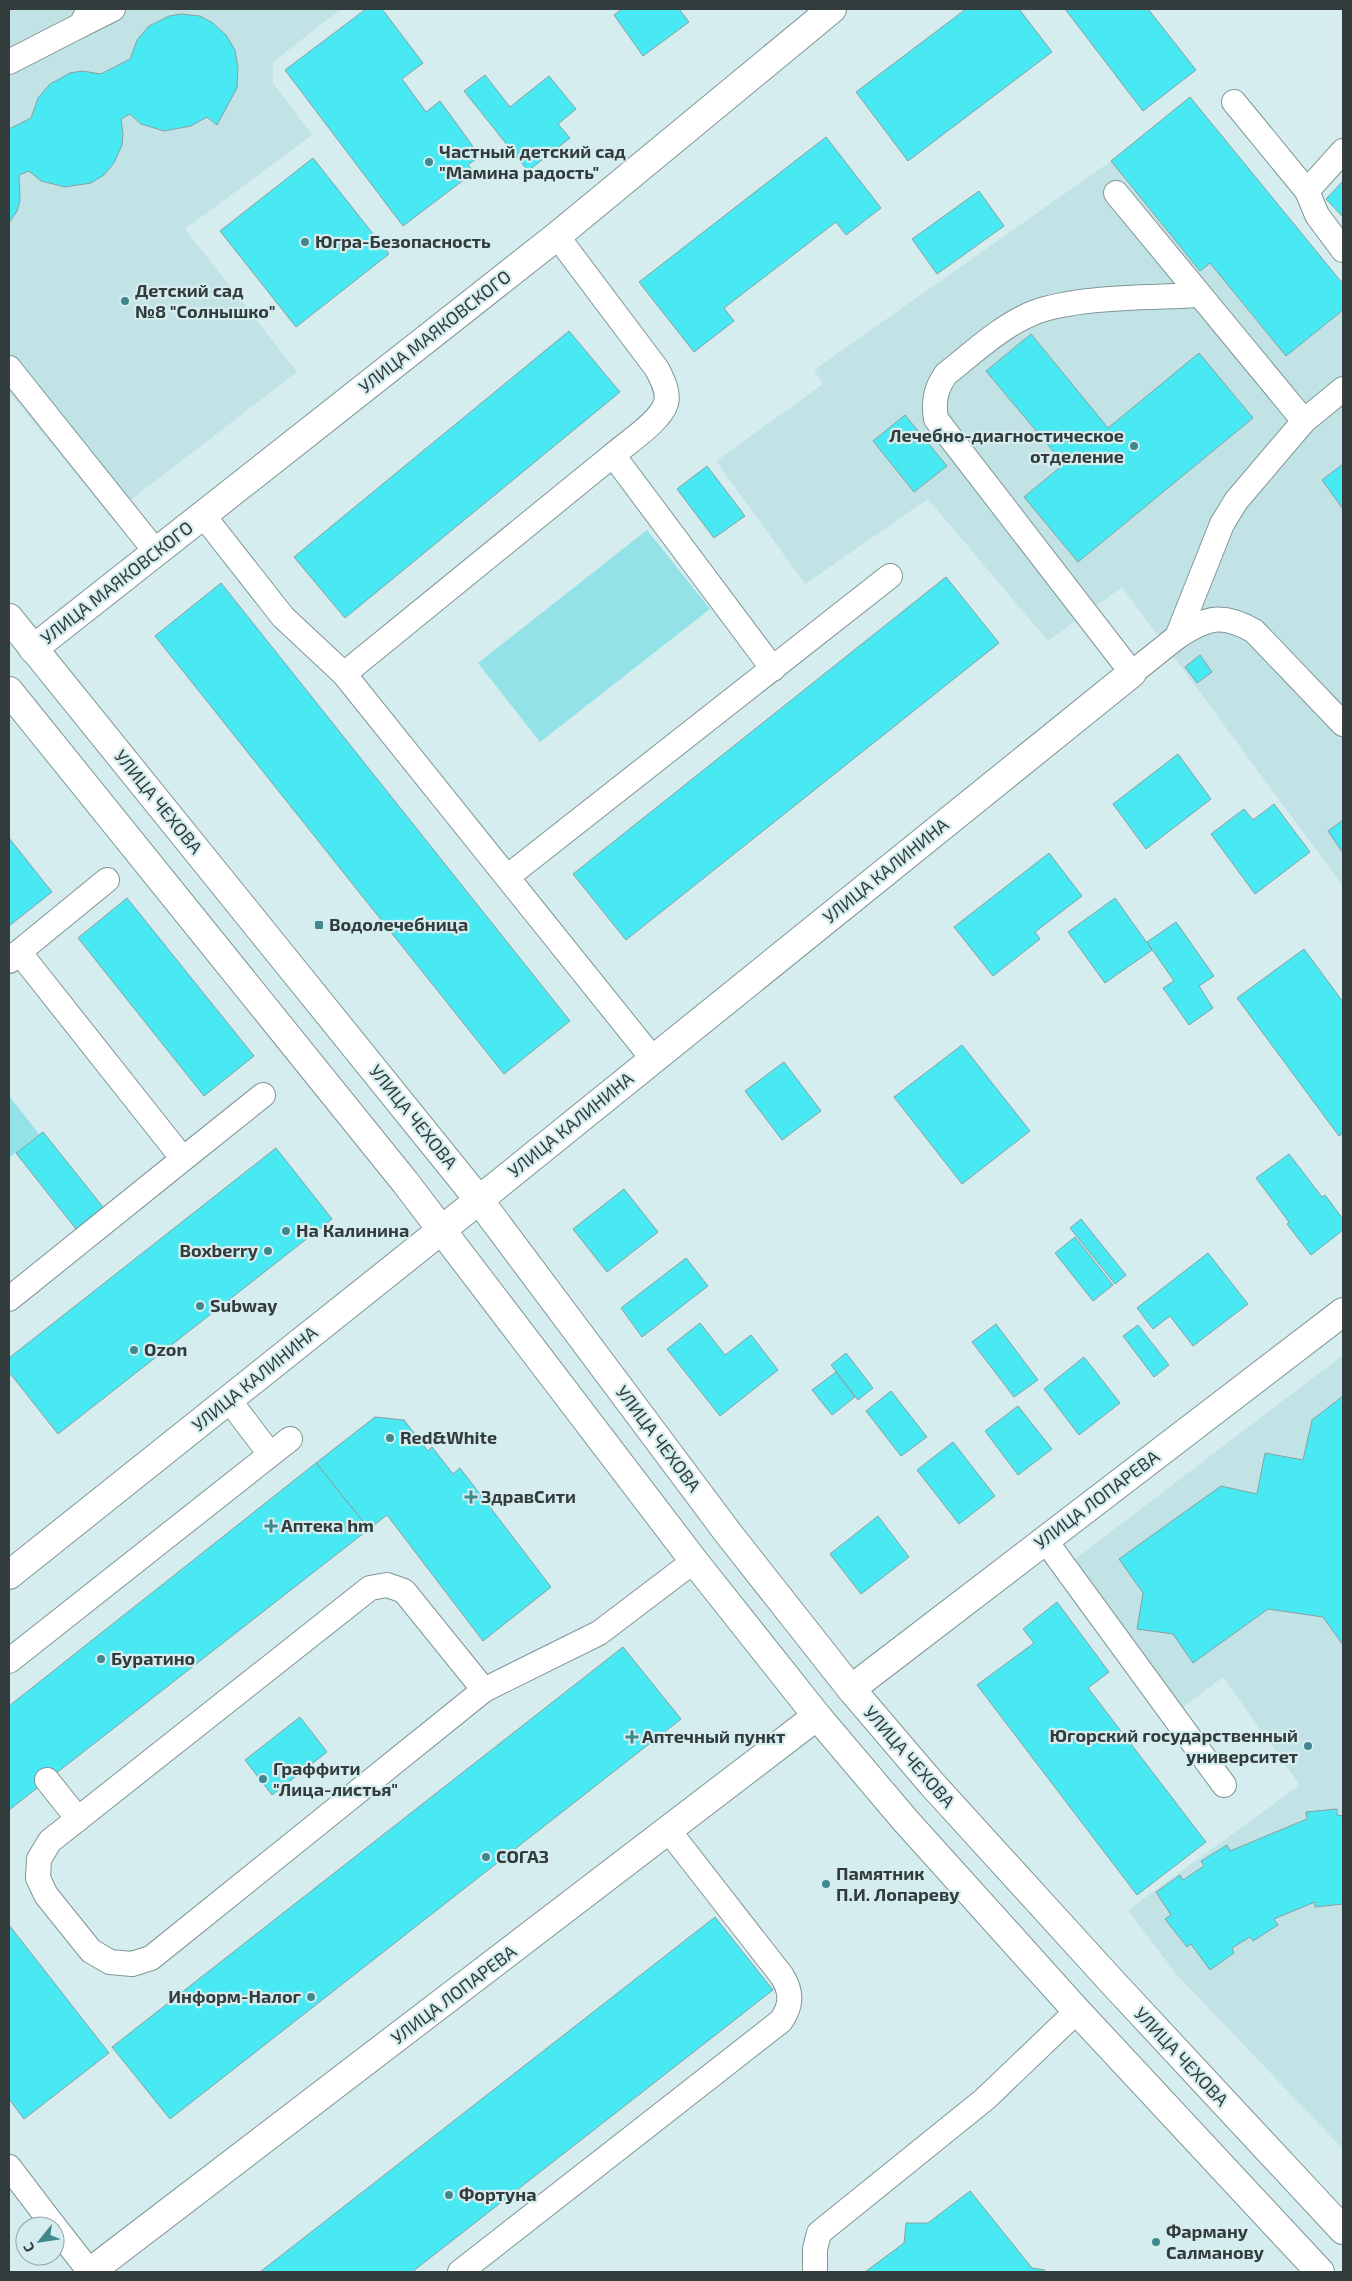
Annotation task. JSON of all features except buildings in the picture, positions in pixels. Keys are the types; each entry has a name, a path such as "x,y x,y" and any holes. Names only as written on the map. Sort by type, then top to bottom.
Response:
{"main road":[{"name":"УЛИЦА МАЯКОВСКОГО","path":"33,649 557,236 832,9"},
{"name":"УЛИЦА ЧЕХОВА","path":"9,618 479,1200 728,1533 851,1690 932,1784 1114,1985 1343,2230"},
{"name":"УЛИЦА КАЛИНИНА","path":"9,1575 442,1230 1132,673"},
{"path":"9,691 442,1230 694,1561 817,1716 905,1820 1077,2011 1320,2272"},
{"name":"УЛИЦА ЛОПАРЕВА","path":"851,1690 1343,1312"},
{"name":"УЛИЦА ЛОПАРЕВА","path":"90,2272 817,1716"}],"lane":[{"path":"9,62 85,17 113,9"},
{"path":"1234,102 1307,191 1317,215 1343,250"},
{"path":"1307,191 1343,151"},
{"path":"1116,193 1304,421"},
{"path":"344,674 658,417 666,402 665,385 657,369 557,236"},
{"path":"1200,295 1083,302 1056,306 1033,314 1010,326 946,374 938,385 935,395 936,419 1132,673 1177,637 1198,623 1216,618 1237,622 1254,631 1343,724"},
{"path":"9,368 156,552"},
{"path":"1177,637 1222,524 1236,501 1304,421 1343,389"},
{"path":"612,455 774,669"},
{"path":"203,515 283,617 344,674 653,1059"},
{"path":"507,877 890,576"},
{"path":"107,880 14,956 183,1159"},
{"path":"9,1299 263,1095"},
{"path":"229,1400 270,1454"},
{"path":"9,1661 290,1440"},
{"path":"1045,1540 1224,1786"},
{"path":"484,1690 404,1591 387,1585 370,1588 50,1841 39,1859 38,1878 46,1895 91,1951 110,1962 132,1964 152,1958 484,1690 599,1633 694,1561"},
{"path":"47,1780 78,1819"},
{"path":"460,2272 781,2021 786,2013 789,1991 782,1976 669,1831"},
{"path":"815,2272 815,2249 819,2232 985,2099 1077,2011"},
{"path":"9,2167 47,2216"},
{"path":"65,2239 90,2272"}],"shaded area":[{"name":"Детский сад №8 \"Солнышко\"","path":"9,9 341,9 273,62 273,83 312,135 185,229 297,372 110,516 9,392"},
{"path":"1111,161 1200,270 1210,263 1286,356 1343,310 1343,886 1122,587 1048,641 928,499 805,584 716,461 823,384 814,370"},
{"path":"647,530 710,609 540,742 478,663"},
{"path":"9,1096 39,1134 9,1158"},
{"name":"Югорский государственный университет","path":"1343,1355 1343,2149 1177,1975 1128,1910 1300,1785 1223,1677 1183,1707 1075,1559"}],"place":[{"name":"Частный детский сад \"Мамина радость\"","path":"429,162"},
{"name":"Югра-Безопасность","path":"305,242"},
{"name":"Детский сад №8 \"Солнышко\"","path":"125,301"},
{"name":"Лечебно-диагностическое отделение","path":"1134,446"},
{"name":"Водолечебница","path":"319,925"},
{"name":"На Калинина","path":"286,1231"},
{"name":"Boxberry","path":"268,1251"},
{"name":"Subway","path":"200,1306"},
{"name":"Ozon","path":"134,1350"},
{"name":"Red&White","path":"390,1438"},
{"name":"ЗдравСити","path":"471,1497"},
{"name":"Аптека hm","path":"271,1526"},
{"name":"Буратино","path":"101,1659"},
{"name":"Аптечный пункт","path":"632,1737"},
{"name":"Югорский государственный университет","path":"1308,1746"},
{"name":"Граффити \"Лица-листья\"","path":"263,1779"},
{"name":"СОГАЗ","path":"486,1857"},
{"name":"Памятник П.И. Лопареву","path":"826,1884"},
{"name":"Информ-Налог","path":"311,1997"},
{"name":"Фортуна","path":"449,2195"},
{"name":"Фарману Салманову","path":"1156,2242"}]}
